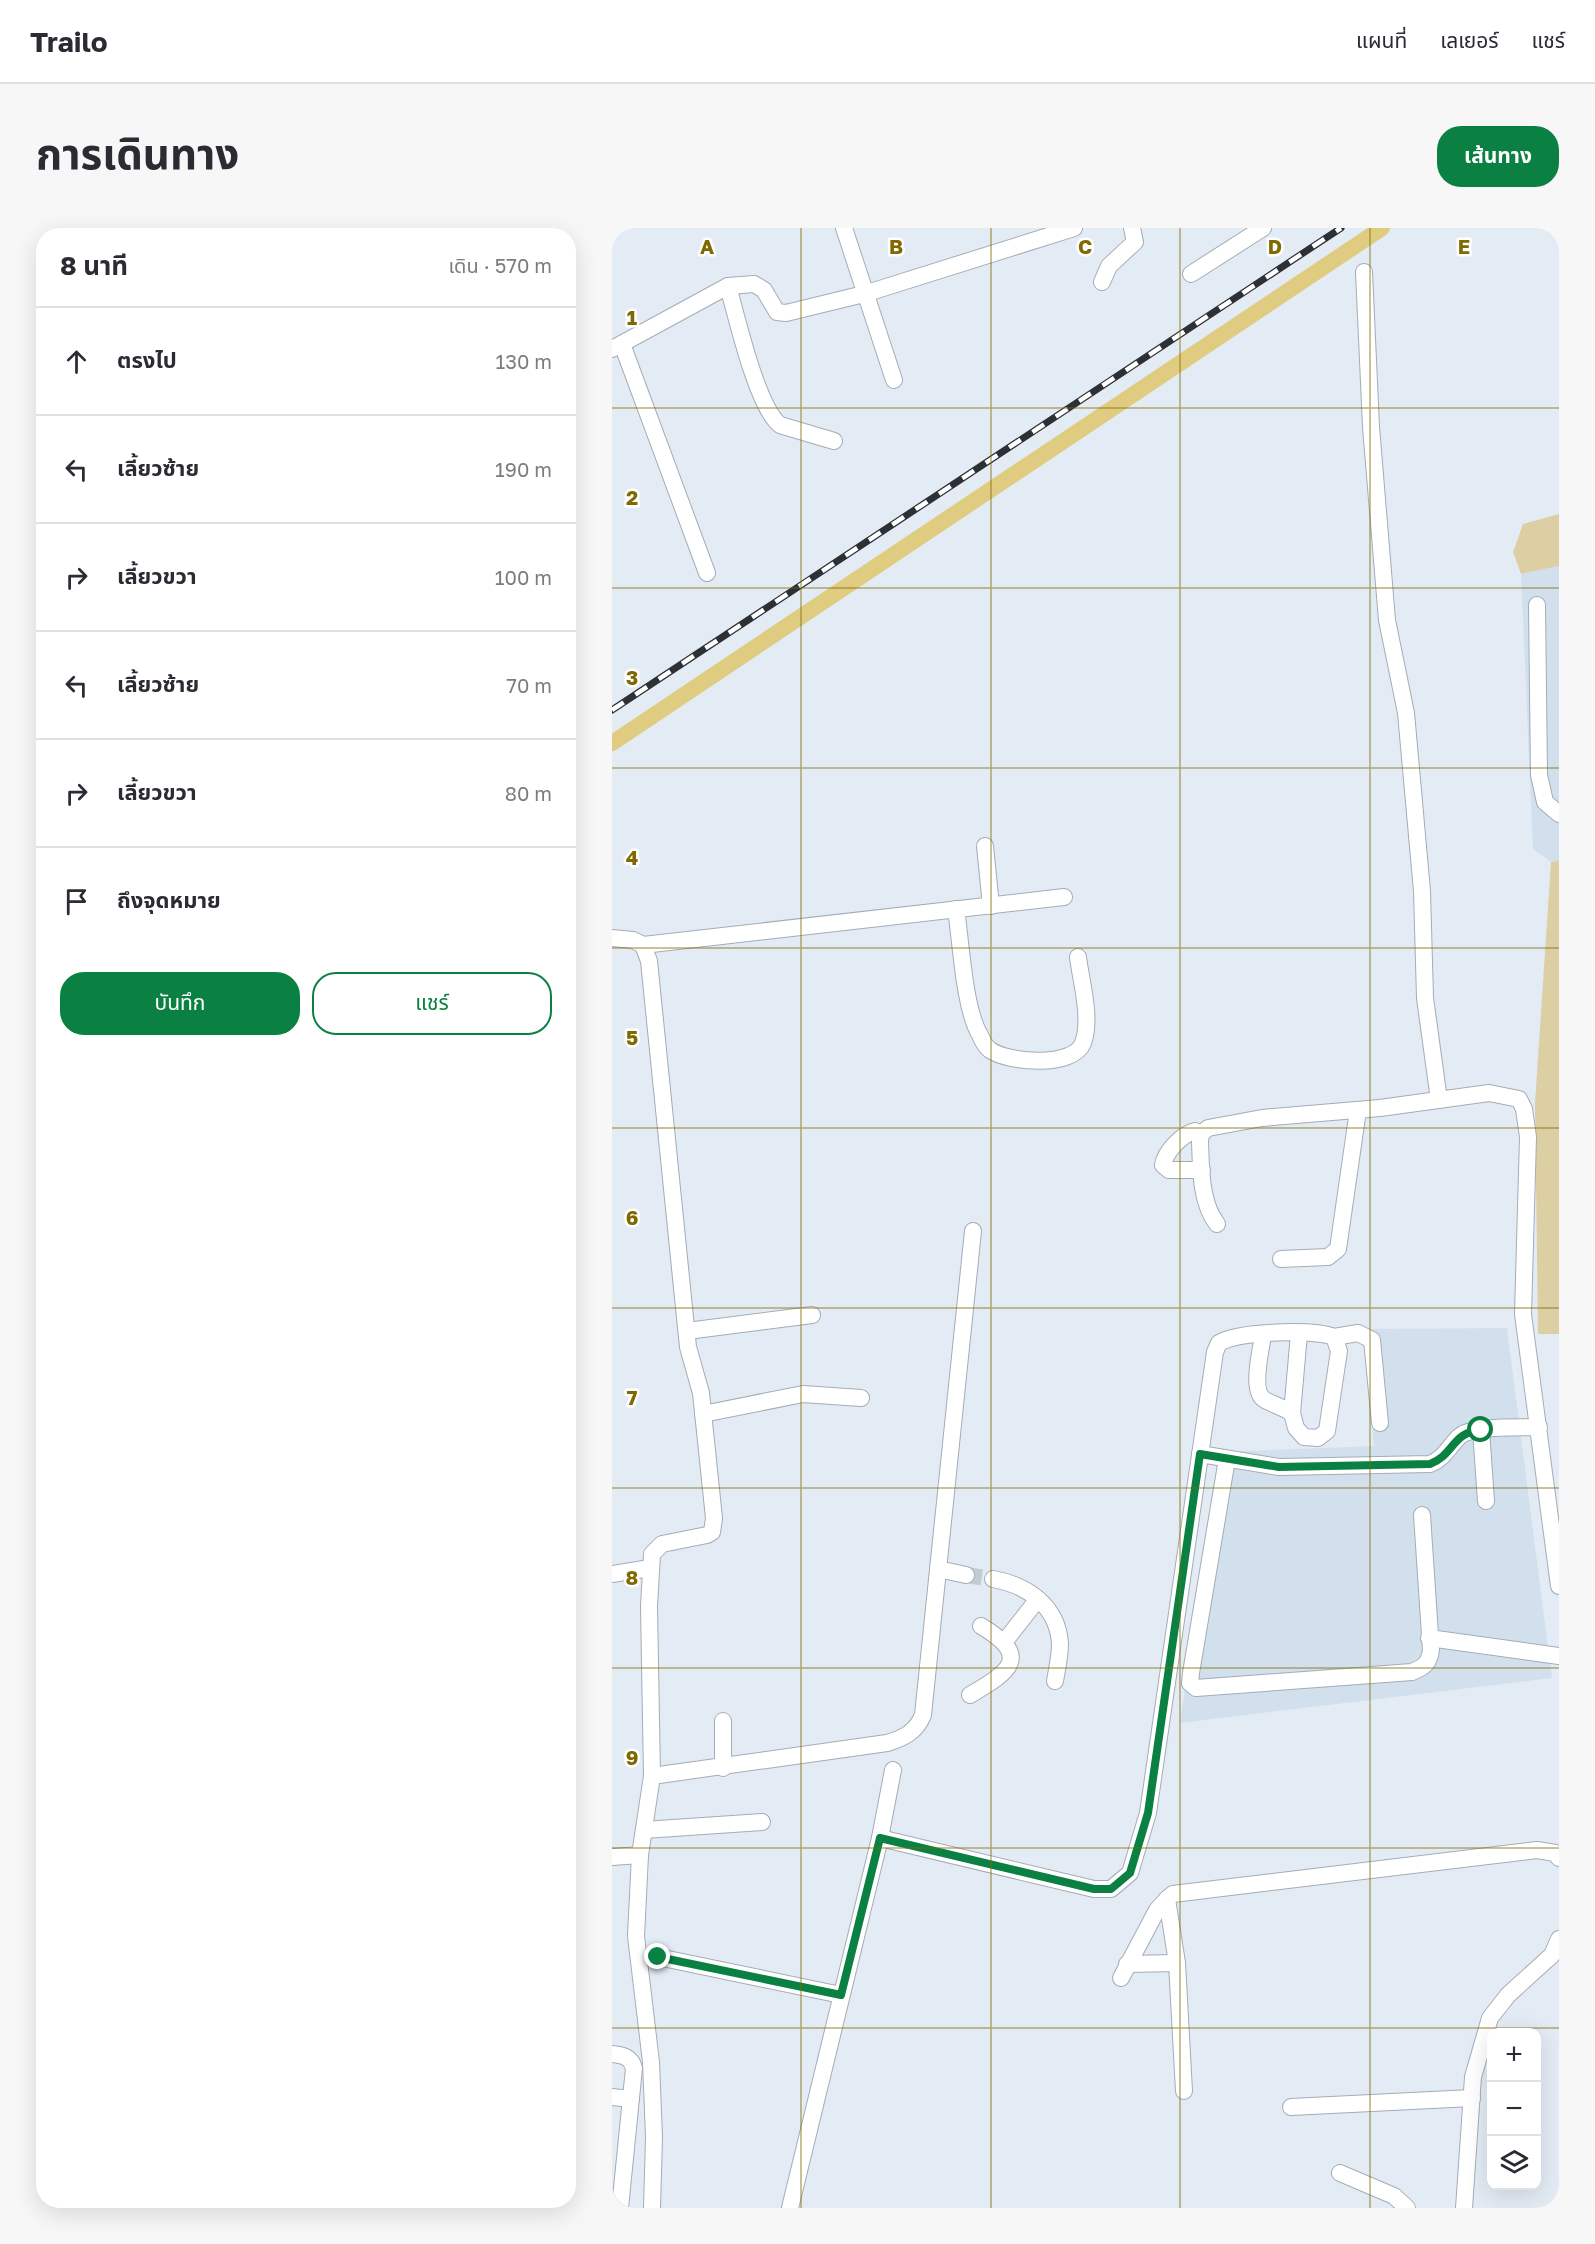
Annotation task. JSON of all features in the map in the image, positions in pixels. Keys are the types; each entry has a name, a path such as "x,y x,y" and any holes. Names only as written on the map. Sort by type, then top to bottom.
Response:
{"street":[{"path":"844,228 894,380"},
{"path":"707,573 617,346 728,286 754,284 764,290 777,312 786,313 864,294 1074,228"},
{"path":"1102,282 1108,266 1135,242 1132,228"},
{"path":"1191,274 1263,228"},
{"path":"1364,272 1371,427 1388,620 1406,713 1422,891 1425,998 1439,1100"},
{"path":"728,286 759,392 774,420 780,425 834,441"},
{"path":"1537,605 1539,775 1545,802 1559,814"},
{"path":"985,846 991,906"},
{"path":"612,938 633,940 643,945 1064,897"},
{"path":"956,909 972,1018 989,1050 1010,1059 1061,1060 1075,1054 1082,1045 1087,1028 1078,957"},
{"path":"643,945 649,961 687,1331 703,1414 714,1518 712,1532 701,1538 662,1545 652,1554 650,1568 652,1776 640,1855 636,1936 651,2062 654,2137 652,2208"},
{"path":"1201,1134 1208,1128 1228,1123 1439,1100 1501,1094 1519,1100 1524,1109 1528,1153 1523,1314 1559,1586"},
{"path":"1281,1259 1328,1257 1338,1250 1358,1110"},
{"path":"1201,1134 1195,1131 1183,1137 1164,1160 1163,1165 1169,1170 1202,1170"},
{"path":"1201,1134 1202,1170 1207,1206 1217,1224"},
{"path":"652,1776 723,1768 887,1743 908,1735 918,1726 923,1715 973,1231"},
{"path":"687,1331 812,1316"},
{"path":"880,1838 1094,1889 1111,1889 1130,1873 1148,1813 1215,1352 1220,1343 1239,1335 1299,1334 1334,1337 1358,1333 1372,1340 1380,1423"},
{"path":"1299,1334 1292,1413 1296,1428 1304,1437 1318,1438 1328,1431 1339,1351 1334,1337"},
{"path":"1263,1335 1257,1379 1258,1394 1263,1400 1292,1413"},
{"path":"703,1414 803,1394 861,1398"},
{"path":"1200,1454 1279,1467 1430,1464 1440,1460 1459,1437 1470,1431 1539,1427"},
{"path":"1481,1430 1486,1501"},
{"path":"1227,1459 1190,1683 1196,1688 1412,1672 1424,1667 1430,1660 1430,1638 1422,1515"},
{"path":"612,1574 650,1568"},
{"path":"938,1569 966,1575"},
{"path":"993,1579 1015,1583 1038,1599 1044,1604 1058,1627 1060,1646 1055,1682"},
{"path":"1005,1641 1038,1599"},
{"path":"970,1695 1004,1672 1011,1654 1005,1641 981,1626"},
{"path":"1430,1638 1559,1656"},
{"path":"723,1721 723,1768"},
{"path":"790,2208 880,1838 893,1770"},
{"path":"644,1830 762,1822"},
{"path":"1177,1963 1124,1971 1157,1910 1167,1899 1180,1892 1537,1850 1555,1853 1559,1858"},
{"path":"612,1857 640,1855"},
{"path":"1167,1899 1177,1963 1184,2091"},
{"path":"1464,2208 1473,2077 1490,2018 1508,1995 1552,1955 1559,1939"},
{"path":"658,1957 841,1995"},
{"path":"612,2054 632,2061 634,2068 620,2208"},
{"path":"612,2097 631,2099"},
{"path":"1291,2107 1472,2098"},
{"path":"1340,2173 1394,2196 1399,2206"}],"shaded area":[{"path":"1559,514 1559,566 1521,574 1513,552 1523,524"},
{"path":"1559,566 1559,861 1551,862 1533,849 1521,574"},
{"path":"1559,861 1559,1334 1538,1334 1535,1103 1551,862"},
{"path":"1507,1328 1552,1678 1180,1723 1219,1452 1374,1446 1364,1329"}],"waterway":[{"path":"612,743 1382,228"}],"tunnel":[{"path":"966,1575 993,1579"}],"railway":[{"path":"612,710 1341,228"}],"route":[{"path":"658,1957 841,1995 880,1838 1094,1889 1111,1889 1122,1882 1130,1873 1148,1813 1200,1454 1279,1467 1430,1464 1440,1460 1464,1433 1481,1430"}]}
